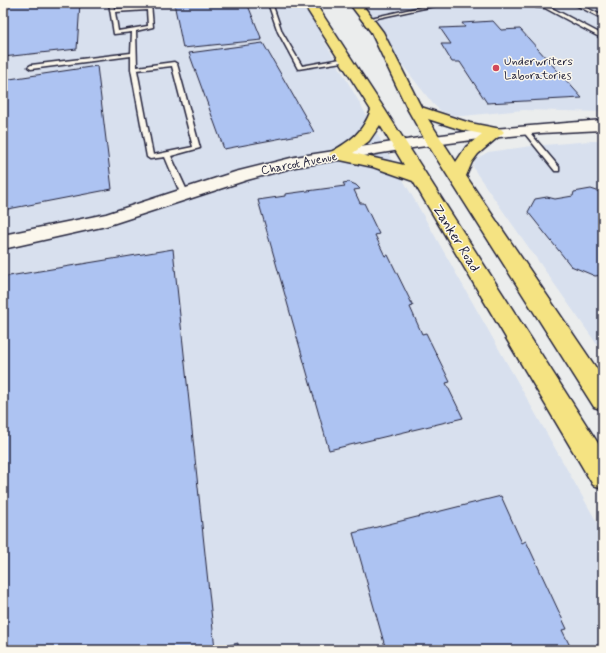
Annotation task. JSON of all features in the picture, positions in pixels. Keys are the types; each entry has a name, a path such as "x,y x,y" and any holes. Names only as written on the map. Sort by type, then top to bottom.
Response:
{"main road":[{"name":"Zanker Road","path":"309,3 400,145 603,475"},
{"path":"355,3 377,32 415,110 433,140 603,399"},
{"path":"337,155 359,142 372,127 378,110"},
{"path":"415,110 467,127 496,132"},
{"name":"Charcot Avenue","path":"3,242 52,233 120,216 259,170 337,155 433,140 524,129 603,125"},
{"path":"458,177 466,156 479,143 496,132"},
{"path":"337,155 365,159 392,166 419,177"}],"lane":[{"path":"112,3 113,12 116,33 151,28 149,5 113,12"},
{"path":"270,3 280,32 300,68 346,60"},
{"path":"368,19 446,3"},
{"path":"535,3 538,6 546,6 603,37"},
{"path":"574,3 603,18"},
{"path":"134,31 134,69 148,140 150,158 197,148 174,64 134,69"},
{"path":"31,67 134,54"},
{"path":"524,129 557,169"},
{"path":"167,155 185,195"}],"shaded area":[{"path":"3,3 303,3 603,533 603,650 3,650"},
{"path":"354,3 603,3 603,112 523,110 463,116 452,115 441,111 433,104"},
{"path":"603,141 603,353 477,174 473,166 476,159 488,152 532,146"}],"building":[{"path":"3,3 80,3 77,49 3,57"},
{"path":"174,3 247,3 262,40 183,48"},
{"path":"493,21 501,30 520,29 582,98 487,103 460,62 452,62 441,44 451,44 440,28 465,27 462,23"},
{"path":"263,43 314,132 224,149 189,53"},
{"path":"97,66 112,189 3,210 3,80"},
{"path":"349,182 356,185 360,189 354,190 360,203 364,203 379,234 375,235 385,256 388,255 413,306 410,307 422,334 426,333 450,382 446,383 463,418 329,450 258,200 285,196 285,194 345,186 343,183"},
{"path":"591,189 603,193 603,275 595,276 571,266 528,212 535,199 547,197 555,199 573,196 574,192"},
{"path":"173,249 215,649 238,643 238,650 3,650 3,277"},
{"path":"501,496 522,543 526,541 567,629 562,630 572,650 386,650 353,533"}],"place":[{"name":"Underwriters Laboratories","path":"496,68"}]}
